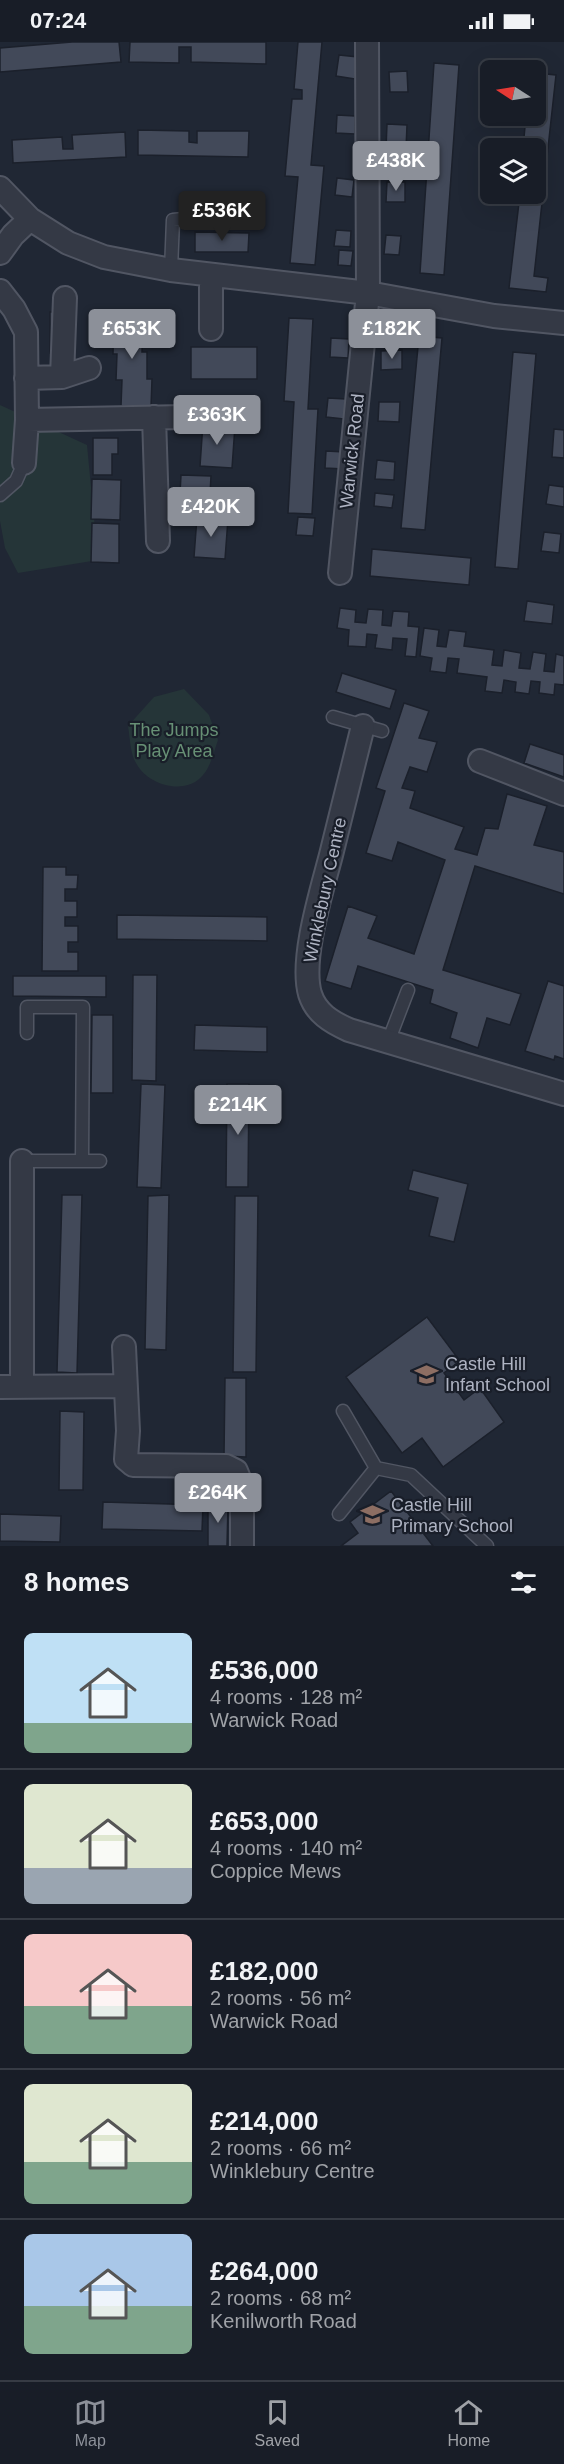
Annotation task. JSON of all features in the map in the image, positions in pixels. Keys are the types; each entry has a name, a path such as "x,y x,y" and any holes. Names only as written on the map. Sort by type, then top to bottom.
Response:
{"street":[{"name":"Warwick Road","path":"340,573 368,294 367,42"},
{"path":"0,188 30,219 68,243 95,254 171,270 368,294 494,316 564,323"},
{"path":"0,253 13,235 30,219"},
{"path":"211,275 211,329"},
{"path":"0,291 14,309 26,332 27,420 24,464"},
{"path":"62,377 65,298"},
{"path":"26,378 62,377 89,368"},
{"path":"154,417 158,542"},
{"path":"27,420 185,417"},
{"name":"Winklebury Centre","path":"372,728 322,892 307,966 310,994 318,1011 333,1023 349,1030 564,1094"},
{"path":"480,760 564,794"},
{"path":"22,1161 11,1386 125,1386"},
{"path":"124,1347 128,1431 126,1459 133,1465 226,1466 236,1471 242,1486 242,1546"}],"lane":[{"path":"171,270 173,220 233,214"},
{"path":"0,495 16,481 24,464"},
{"path":"333,717 372,728"},
{"path":"388,1042 408,990"},
{"path":"27,1033 27,1007 83,1007 82,1161"},
{"path":"22,1161 100,1161"},
{"path":"344,1411 376,1468 411,1475 487,1546"},
{"path":"339,1514 376,1468"}],"green space":[{"path":"0,405 87,445 98,560 18,573 5,548 0,521"},
{"name":"The Jumps Play Area","path":"184,689 209,715 218,740 203,775 187,785 168,786 149,778 136,763 131,750 128,726 154,697"}],"building":[{"path":"72,42 119,42 121,62 0,72 0,48"},
{"path":"130,42 266,42 266,64 191,62 191,47 179,47 179,63 129,62"},
{"path":"298,42 322,42 311,165 324,166 315,265 290,263 298,177 285,176 292,99 302,99 302,90 294,89"},
{"path":"339,55 358,57 355,79 336,76"},
{"path":"434,63 459,65 444,275 420,273"},
{"path":"407,71 408,92 390,92 389,72"},
{"path":"546,74 556,75 546,166 546,138 524,138 525,126 546,126"},
{"path":"337,115 355,116 355,134 336,133"},
{"path":"387,124 407,125 406,149 386,148"},
{"path":"138,130 189,131 189,142 197,143 197,131 249,131 248,157 138,155"},
{"path":"125,132 126,157 13,163 12,140 62,137 63,149 73,149 72,135"},
{"path":"337,178 354,180 352,197 335,195"},
{"path":"387,182 405,182 405,202 386,202"},
{"path":"519,204 542,204 534,276 548,278 546,292 509,288"},
{"path":"336,230 351,231 350,247 334,246"},
{"path":"195,232 249,233 248,252 195,252"},
{"path":"386,235 401,236 399,255 384,254"},
{"path":"339,250 353,251 351,266 338,265"},
{"path":"50,312 67,312 66,354 50,353"},
{"path":"114,313 143,313 142,352 147,352 147,379 152,379 151,407 121,406 122,380 116,380 117,354 113,354"},
{"path":"289,318 313,319 308,409 318,409 312,514 288,513 294,402 284,401"},
{"path":"419,336 442,338 425,530 401,528"},
{"path":"331,338 349,339 348,358 330,357"},
{"path":"191,347 257,347 257,379 191,379"},
{"path":"402,350 402,369 381,370 381,351"},
{"path":"513,352 536,354 518,569 495,567"},
{"path":"328,398 346,399 344,419 326,417"},
{"path":"379,402 400,402 399,422 378,421"},
{"path":"203,423 235,426 232,468 200,466"},
{"path":"554,429 564,430 564,458 552,457"},
{"path":"93,438 118,438 118,454 112,454 112,475 93,475"},
{"path":"326,451 345,452 344,469 325,468"},
{"path":"377,460 395,462 394,480 375,479"},
{"path":"181,475 211,476 209,513 179,512"},
{"path":"92,479 121,480 120,520 91,519"},
{"path":"549,485 564,487 564,507 546,504"},
{"path":"375,493 394,495 392,508 374,506"},
{"path":"197,517 228,519 225,559 194,557"},
{"path":"298,517 315,518 313,536 296,535"},
{"path":"92,523 119,524 119,563 91,562"},
{"path":"544,532 561,534 559,553 541,551"},
{"path":"372,549 471,558 469,585 370,576"},
{"path":"527,601 554,605 552,624 524,621"},
{"path":"340,608 356,610 355,622 366,623 368,609 383,610 382,625 391,626 393,611 409,612 408,626 419,627 416,657 405,656 407,639 393,638 392,650 375,648 377,635 367,634 366,647 348,646 349,630 337,628"},
{"path":"424,628 439,630 437,646 446,647 449,630 466,632 464,646 494,650 492,665 502,666 504,650 521,653 519,668 530,669 533,652 546,654 544,671 554,672 556,654 564,656 564,685 555,684 554,695 539,693 540,682 531,681 529,694 515,692 516,682 504,680 502,693 485,691 487,677 457,673 459,659 448,658 446,673 430,671 432,658 420,656"},
{"path":"342,673 396,690 390,709 336,692"},
{"path":"404,703 429,711 419,738 437,742 427,772 410,767 402,788 415,791 410,808 464,827 455,849 477,855 485,828 498,829 507,794 547,806 534,845 564,852 564,894 475,866 443,970 521,994 510,1025 487,1018 478,1048 450,1038 457,1013 430,1003 433,990 358,966 351,989 325,981 348,906 377,916 368,938 414,954 445,860 398,842 392,861 366,853 385,791 376,788"},
{"path":"530,744 564,755 564,777 524,763"},
{"path":"43,867 66,867 66,875 78,875 77,889 65,889 65,901 77,901 77,917 65,917 65,926 78,926 78,942 68,942 68,952 78,952 78,971 42,971"},
{"path":"117,915 267,917 267,941 117,939"},
{"path":"133,975 157,975 156,1081 132,1080"},
{"path":"13,976 106,976 106,997 13,996"},
{"path":"548,981 564,986 564,1059 555,1056 554,1060 525,1051"},
{"path":"92,1015 113,1015 113,1093 91,1093"},
{"path":"195,1025 267,1027 267,1052 194,1050"},
{"path":"141,1084 165,1085 161,1188 137,1187"},
{"path":"227,1084 249,1084 248,1187 226,1187"},
{"path":"413,1170 468,1184 454,1242 429,1236 438,1198 408,1190"},
{"path":"62,1195 82,1195 77,1373 57,1372"},
{"path":"169,1195 166,1350 145,1349 148,1196"},
{"path":"235,1196 258,1196 256,1372 233,1372"},
{"path":"427,1317 460,1361 444,1373 464,1400 480,1388 504,1422 443,1467 422,1438 402,1453 346,1377"},
{"path":"225,1378 246,1378 246,1457 224,1456"},
{"path":"60,1411 84,1412 83,1490 59,1490"},
{"path":"391,1491 433,1546 341,1546 358,1533 350,1522"},
{"path":"103,1502 203,1505 202,1531 102,1529"},
{"path":"208,1503 228,1503 227,1546 208,1546"},
{"path":"0,1514 61,1516 60,1542 0,1541"}],"place":[{"name":"Castle Hill Infant School","path":"427,1374"},
{"name":"Castle Hill Primary School","path":"373,1515"}]}
